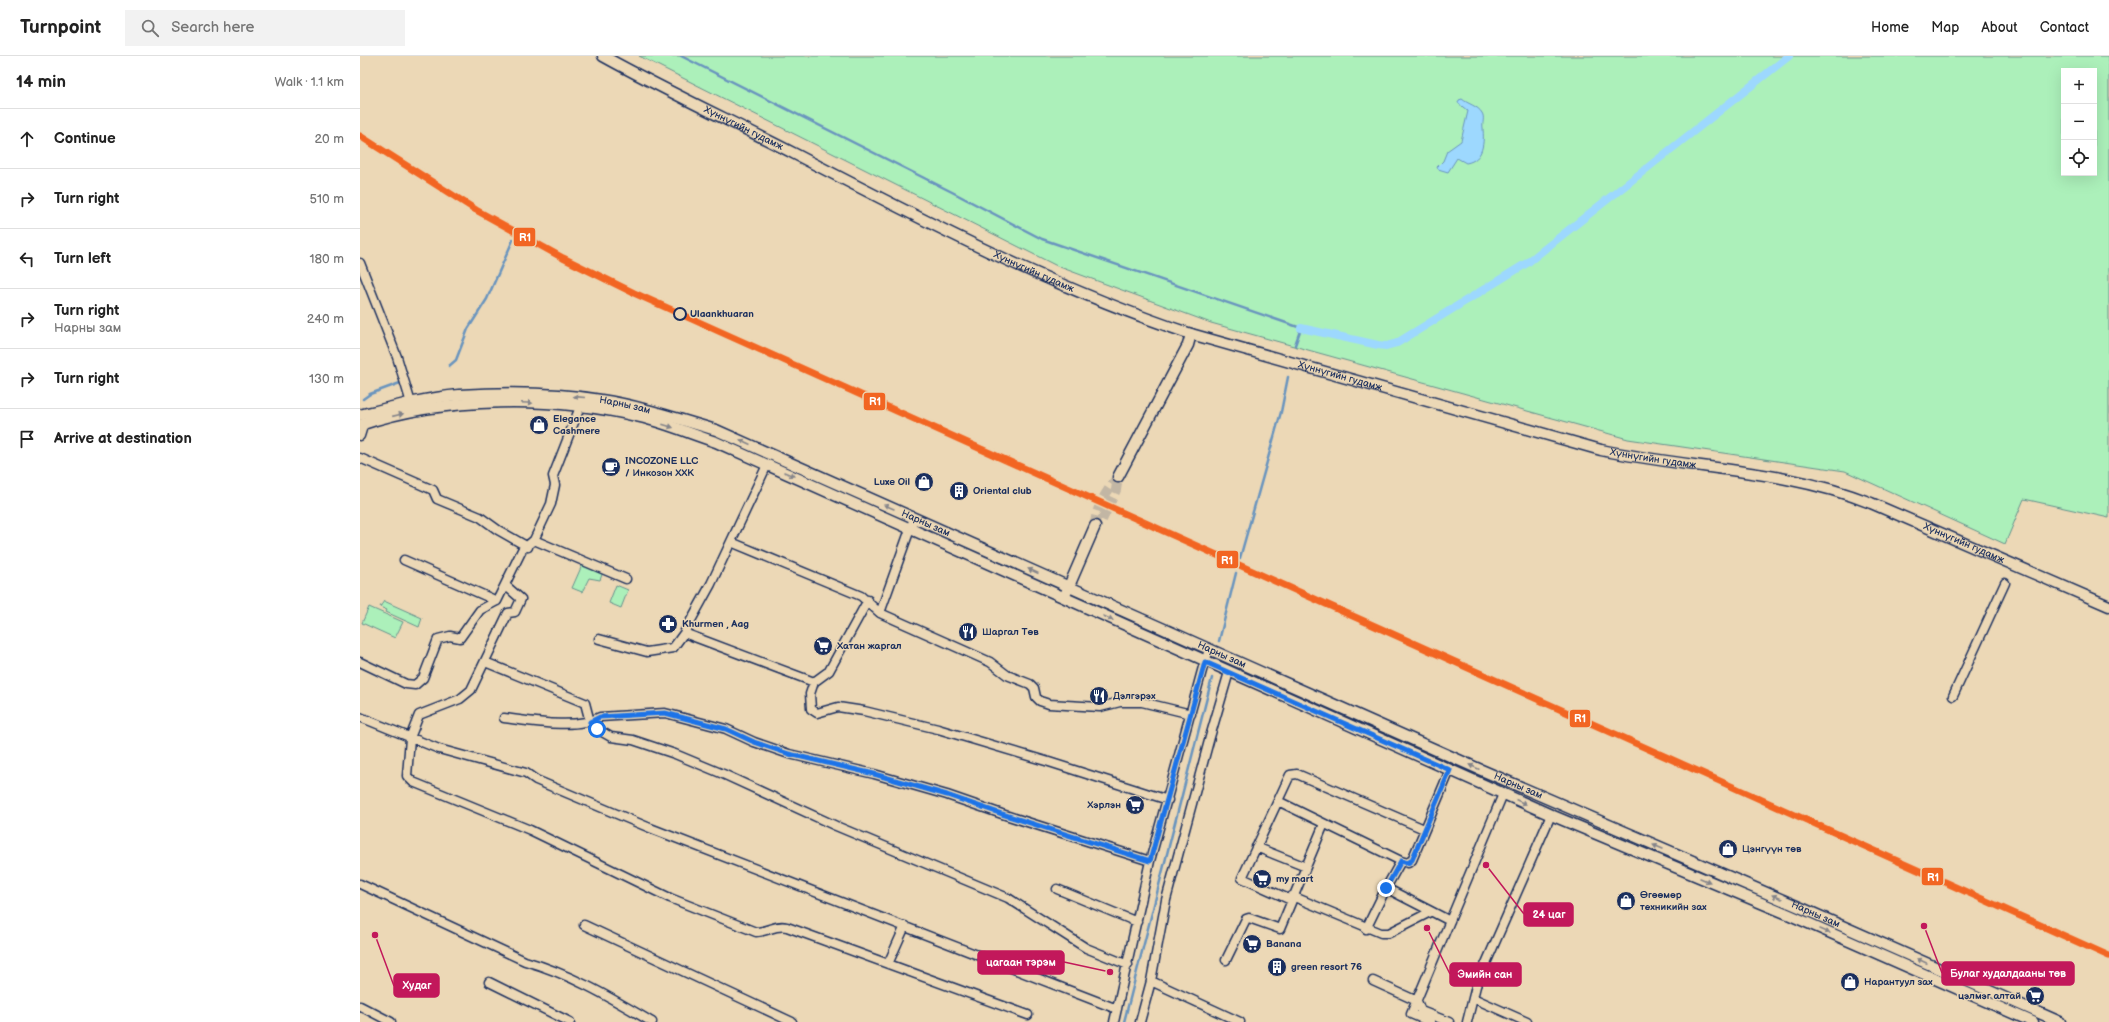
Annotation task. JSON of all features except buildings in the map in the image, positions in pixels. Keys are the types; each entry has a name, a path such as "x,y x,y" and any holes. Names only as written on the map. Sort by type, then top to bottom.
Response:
{"main road":[{"name":"Хүннүгийн гудамж","path":"603,56 983,249 1107,305 1191,334 1601,450 1646,459 1808,483 1833,489 1889,510 2109,606"},
{"path":"1118,477 1188,345 1191,334"},
{"name":"Нарны зам","path":"361,421 411,403 458,396 538,393 602,400 643,409 716,430 1209,650 2060,1022"},
{"name":"Нарны зам","path":"361,421 425,409 492,403 580,407 641,417 716,442 1503,794 1782,912 2033,1022"},
{"path":"1064,598 1095,526"}],"street":[{"path":"360,263 397,358 411,403"},
{"path":"360,662 406,684 415,685 423,678 438,639 450,636 460,638 480,610 497,601 522,550 531,543 551,504 555,485 553,476 580,407"},
{"path":"360,436 361,421"},
{"path":"360,458 433,490 437,499 480,517 498,530 626,579"},
{"path":"599,639 647,652 673,648 684,633 711,584 767,465"},
{"path":"880,613 914,518"},
{"path":"731,542 861,596 868,600 880,613 990,662 1007,675 1030,684 1034,688 1036,697 1040,701 1049,704 1100,707 1120,702 1142,702 1191,714"},
{"path":"404,560 497,601"},
{"path":"1953,696 2005,583"},
{"path":"505,585 521,599 515,612 508,613 471,690 460,699 419,715 410,738 407,776 413,782 530,830 670,898 756,932 761,932 779,925 1028,1015"},
{"path":"868,600 829,671 814,682 810,694 811,710 818,713 838,707 864,711 938,728 1168,800"},
{"path":"684,633 814,682"},
{"path":"1114,1022 1128,965 1150,861 1209,650"},
{"path":"485,662 585,703 590,722 597,729 611,737 634,740 675,754 723,774 836,826 1008,898 1086,948 1128,965"},
{"path":"1141,1022 1151,981 1166,900 1229,672"},
{"path":"504,718 534,722 590,722 600,717 665,713 726,729 754,742 789,754 874,774 947,795 1150,861"},
{"path":"360,717 439,749 526,773 536,780 650,828 1117,1009"},
{"path":"1278,801 1401,861 1408,863 1412,860 1450,770"},
{"path":"1424,829 1297,774 1290,775 1242,878 1380,933 1389,933 1430,912"},
{"path":"1430,1022 1411,1014 1503,794"},
{"path":"1467,1022 1476,986 1551,815"},
{"path":"1226,960 1246,919 1249,918 1280,929 1324,824"},
{"path":"1256,847 1306,867"},
{"path":"1366,928 1401,861"},
{"path":"360,884 525,962 552,969 611,997 652,1022"},
{"path":"1386,888 1450,921"},
{"path":"1057,889 1137,922"},
{"path":"584,926 792,1022"},
{"path":"888,964 905,926"},
{"path":"1151,981 1240,1022"},
{"path":"489,982 570,1022"},
{"path":"1373,982 1417,1001 1420,1011 1448,1022"},
{"path":"1473,998 1527,1022"},
{"path":"360,1006 392,1022"}],"green space":[{"path":"639,56 2109,56 2109,518 2024,499 2005,544 1845,471 1628,439 1211,323 1057,266"},
{"path":"583,563 603,572 600,580 589,578 582,592 572,588"},
{"path":"616,585 628,590 621,608 609,603"},
{"path":"384,601 422,618 419,627 386,612 387,610 380,607"},
{"path":"369,607 403,622 395,638 362,623"}],"water":[{"path":"1462,99 1478,109 1483,115 1482,150 1476,158 1466,163 1457,158 1448,172 1438,169 1437,167 1443,161 1447,151 1461,141 1468,111 1458,103 1459,100"}],"waterway":[{"path":"681,56 952,192 1042,239 1301,328 1295,345"},
{"path":"1301,328 1378,345 1386,346 1397,343 1527,263 1789,56"},
{"path":"449,366 456,360 468,329 487,299 513,240"},
{"path":"1240,558 1281,412 1288,377"},
{"path":"363,399 370,394 400,383"},
{"path":"1219,641 1236,573"},
{"path":"1124,1022 1212,678"}],"tunnel":[{"path":"1102,520 1116,490 1118,477"},
{"path":"1095,526 1099,506 1118,477"}],"transit line":[{"name":"R1","path":"360,136 476,210 563,258 634,293 2109,956"}],"place":[{"name":"Ulaankhuaran","path":"680,314"},
{"name":"Elegance Cashmere","path":"539,425"},
{"name":"INCOZONE LLC / Инкозон ХХК","path":"611,467"},
{"name":"Luxe Oil","path":"924,482"},
{"name":"Oriental club","path":"959,491"},
{"name":"Khurmen , Aag","path":"668,624"},
{"name":"Шаргал Төв","path":"968,632"},
{"name":"Хатан жаргал","path":"823,646"},
{"name":"Дэлгэрэх","path":"1099,696"},
{"name":"Хэрлэн","path":"1135,805"},
{"name":"Цэнгүүн төв","path":"1728,849"},
{"name":"24 цаг","path":"1486,865"},
{"name":"my mart","path":"1262,879"},
{"name":"Өгөөмөр техникийн зах","path":"1626,901"},
{"name":"Булаг худалдааны төв","path":"1924,926"},
{"name":"Эмийн сан","path":"1427,928"},
{"name":"Худаг","path":"375,935"},
{"name":"Banana","path":"1252,944"},
{"name":"green resort 76","path":"1277,967"},
{"name":"цагаан тэрэм","path":"1110,972"},
{"name":"Нарантуул зах","path":"1850,982"},
{"name":"цэлмэг алтай","path":"2035,996"}],"route":[{"path":"597,729 590,722 600,717 624,717 665,713 726,729 754,742 789,754 874,774 947,795 1150,861 1205,662 1450,770 1412,860 1408,863 1401,861 1386,888"}]}
